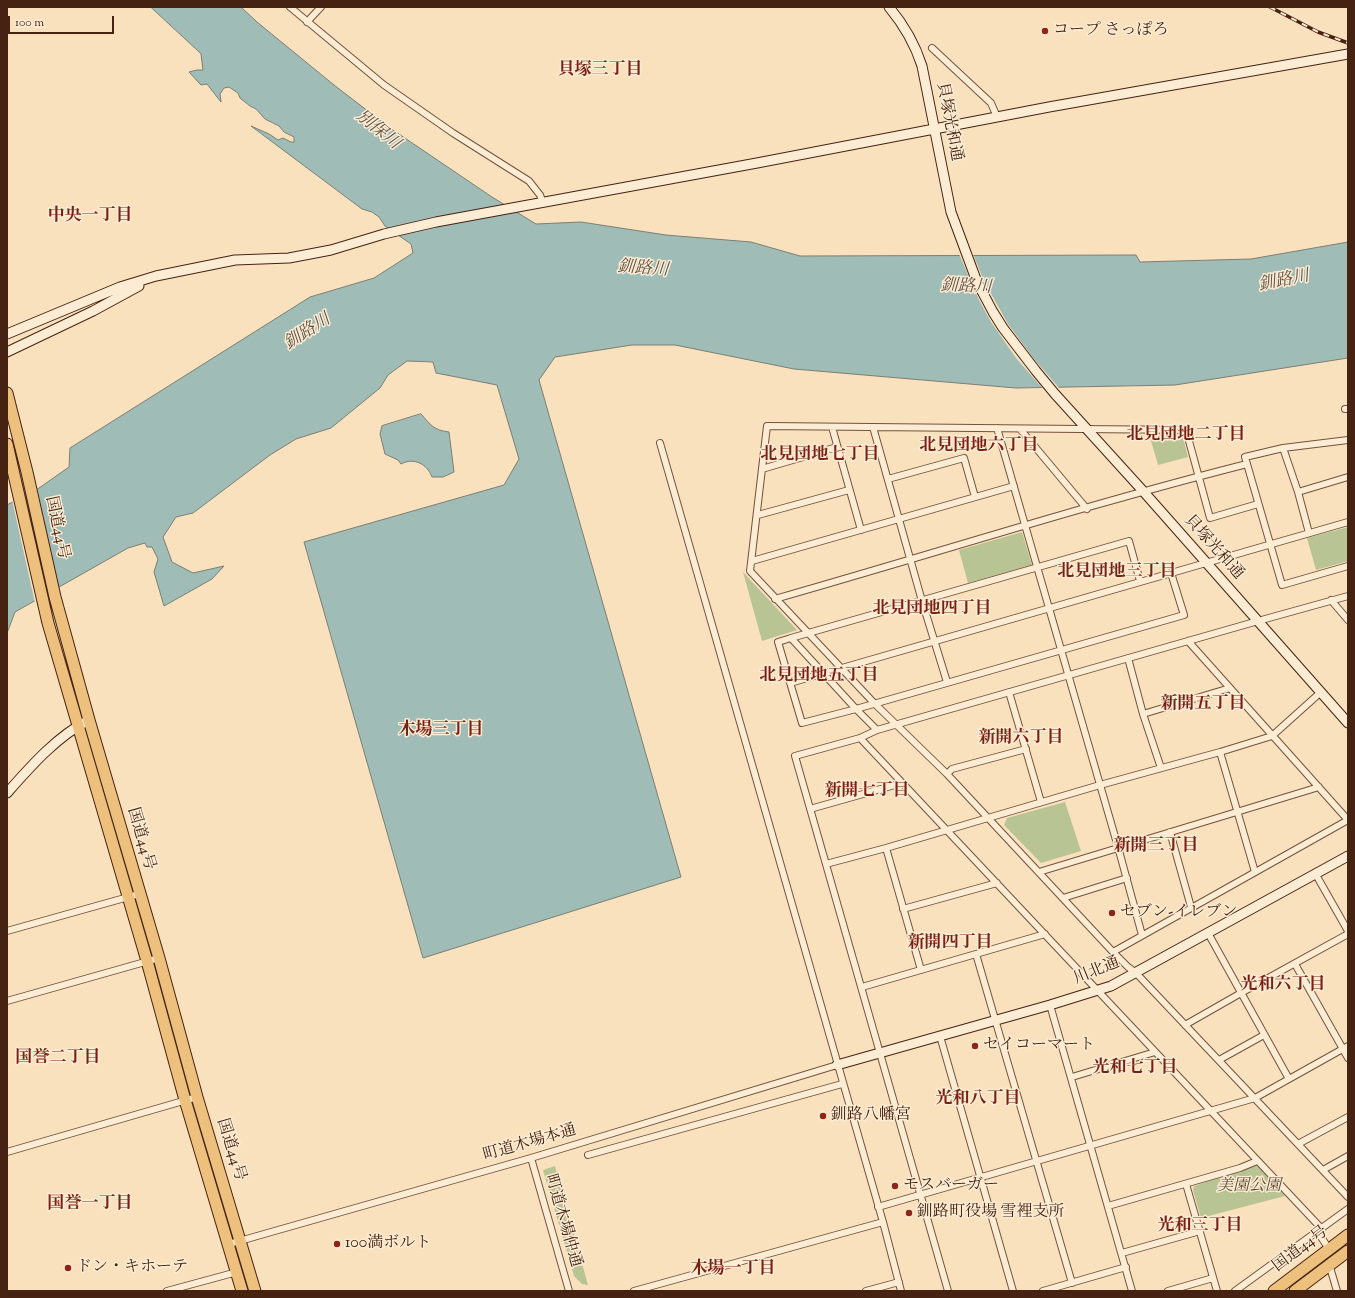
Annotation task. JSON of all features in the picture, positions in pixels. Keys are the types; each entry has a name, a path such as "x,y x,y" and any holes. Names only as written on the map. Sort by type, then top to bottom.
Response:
{"highway":[{"name":"国道44号","path":"7,393 27,472 55,597 139,894 159,958 197,1097 255,1291"},
{"name":"国道44号","path":"7,444 48,623 147,962 185,1100 242,1291"},
{"name":"国道44号","path":"1274,1291 1348,1235"},
{"name":"国道44号","path":"1295,1291 1348,1251"}],"street":[{"path":"290,7 384,85 453,133 529,182 540,195 543,203"},
{"path":"307,22 321,7"},
{"name":"貝塚光和通","path":"889,7 909,36 916,49 922,66 951,212 977,282 993,312 1016,346 1055,394 1348,722"},
{"path":"932,48 991,103 997,117"},
{"path":"7,334 120,287 180,270 235,260 289,258 331,250 384,234 436,222 997,117 1348,54"},
{"path":"7,352 93,311 156,276"},
{"path":"1258,504 1210,518 1186,430 767,426 758,515 750,571 840,668 947,774 1113,952 1128,967 1136,972 1185,1026 1348,1197"},
{"path":"832,427 861,530"},
{"path":"873,428 922,601 947,682"},
{"path":"997,428 1127,878 1142,935"},
{"path":"1020,429 1087,508"},
{"path":"1348,440 1283,448 1245,457 1282,585 1348,566"},
{"path":"660,443 842,1084 883,1222 901,1291"},
{"path":"762,469 837,447"},
{"path":"1283,448 1298,492 1309,533"},
{"path":"888,479 964,458 975,496"},
{"path":"775,599 1143,491 1247,464"},
{"path":"1298,492 1348,477"},
{"path":"752,561 1014,486"},
{"path":"758,515 849,490"},
{"path":"790,683 1348,522"},
{"path":"1140,581 1129,541 922,601 807,632 778,642 802,723 856,709 1061,649 1184,615 1171,572"},
{"path":"948,1291 795,756 860,738 877,730 1348,596"},
{"path":"1331,600 1348,620"},
{"path":"791,638 823,674 877,730"},
{"path":"1113,952 1348,820 1188,641"},
{"path":"1128,658 1143,714 1161,768"},
{"path":"1143,714 1230,688"},
{"path":"1009,692 1041,802"},
{"path":"826,864 1272,736 1322,692"},
{"path":"7,793 61,738 78,725 89,720"},
{"path":"860,738 1211,1110 1319,1230 1337,1291"},
{"path":"947,774 952,769 1026,748"},
{"path":"1220,752 1255,872"},
{"path":"810,809 902,783"},
{"path":"1039,872 1319,787"},
{"path":"1170,832 1191,907"},
{"path":"886,848 921,970"},
{"name":"川北通","path":"837,1065 1050,1005 1111,986 1348,856"},
{"path":"1185,1026 1348,933 1315,873"},
{"path":"1063,898 1127,878"},
{"path":"903,909 997,882"},
{"path":"7,931 139,894"},
{"path":"1208,933 1289,1079"},
{"path":"862,987 1045,934"},
{"path":"976,954 1072,1283"},
{"path":"7,1001 159,958"},
{"path":"1295,964 1345,1048 1348,1058"},
{"path":"1050,1005 1072,1077 1132,1291"},
{"path":"1219,1060 1264,1035"},
{"path":"940,1036 1013,1291"},
{"path":"878,1206 1090,1144 1255,1098 1345,1048"},
{"path":"1072,1077 1156,1052"},
{"name":"町道木場本通","path":"229,1244 530,1158 837,1065"},
{"path":"588,1155 842,1084"},
{"path":"7,1152 197,1097"},
{"path":"1298,1144 1348,1117"},
{"path":"1323,1170 1348,1156"},
{"name":"町道木場仲通","path":"530,1158 569,1291"},
{"path":"1108,1206 1240,1168 1257,1161"},
{"path":"1186,1184 1217,1291"},
{"path":"1235,1291 1348,1209"},
{"path":"634,1291 883,1222"},
{"path":"1122,1253 1200,1231"},
{"path":"1043,1291 1126,1267"},
{"path":"167,1291 237,1272"},
{"path":"1168,1291 1213,1278"},
{"path":"866,1291 899,1282"}],"green space":[{"path":"1149,434 1182,434 1188,457 1158,465"},
{"path":"1348,527 1348,561 1316,570 1307,538"},
{"path":"1022,532 1032,565 968,583 959,550"},
{"path":"743,572 797,630 762,641"},
{"path":"1065,802 1081,851 1041,863 1004,825 1007,818"},
{"path":"555,1166 588,1285 582,1284 574,1276 543,1170"},
{"name":"美園公園","path":"1253,1166 1257,1166 1261,1169 1285,1196 1201,1218 1193,1190 1194,1186"}],"water":[{"path":"151,7 241,7 257,22 334,85 390,128 492,197 536,224 581,222 666,235 751,242 800,256 1136,255 1140,262 1251,259 1348,242 1348,358 1175,385 1016,388 794,369 675,345 632,345 555,357 539,380 681,877 423,958 304,542 504,485 519,459 497,385 436,373 433,362 407,361 388,375 380,388 331,428 296,439 270,455 193,513 176,517 163,537 172,562 193,573 224,566 212,579 164,606 154,572 158,559 152,547 147,547 145,543 128,548 15,612 7,633 7,505 39,488 69,467 70,448 310,297 374,278 413,253 411,244 385,226 379,217 372,212 362,209 251,126 278,140 283,138 294,142 294,137 284,132 279,126 265,119 256,109 240,98 238,93 229,87 224,88 220,94 221,102 207,84 201,85 189,72 203,70 201,54"},
{"path":"421,414 436,428 449,432 454,472 443,477 432,477 427,468 420,463 411,461 401,464 398,460 385,454 380,434 382,426"}],"pier":[{"path":"959,254 973,254 984,281 1008,324 1034,359 1060,389 1044,390 1016,358 991,322 979,300"},
{"path":"37,487 58,590 35,603 12,500"}],"railway":[{"path":"1270,7 1318,32 1348,43"}],"place":[{"name":"コープ さっぽろ","path":"1045,31"},
{"name":"セブン-イレブン","path":"1112,913"},
{"name":"セイコーマート","path":"975,1046"},
{"name":"釧路八幡宮","path":"823,1116"},
{"name":"モスバーガー","path":"895,1186"},
{"name":"釧路町役場 雪裡支所","path":"909,1213"},
{"name":"100満ボルト","path":"337,1244"},
{"name":"ドン・キホーテ","path":"68,1268"}],"district":[{"name":"貝塚三丁目","path":"600,71"},
{"name":"中央一丁目","path":"90,217"},
{"name":"北見団地二丁目","path":"1186,436"},
{"name":"北見団地六丁目","path":"979,447"},
{"name":"北見団地七丁目","path":"820,456"},
{"name":"北見団地三丁目","path":"1117,573"},
{"name":"北見団地四丁目","path":"932,610"},
{"name":"北見団地五丁目","path":"819,677"},
{"name":"新開五丁目","path":"1203,705"},
{"name":"木場三丁目","path":"441,731"},
{"name":"新開六丁目","path":"1021,739"},
{"name":"新開七丁目","path":"867,792"},
{"name":"新開三丁目","path":"1156,847"},
{"name":"新開四丁目","path":"950,944"},
{"name":"光和六丁目","path":"1283,986"},
{"name":"国誉二丁目","path":"58,1059"},
{"name":"光和七丁目","path":"1135,1069"},
{"name":"光和八丁目","path":"978,1100"},
{"name":"国誉一丁目","path":"90,1205"},
{"name":"光和三丁目","path":"1200,1227"},
{"name":"木場一丁目","path":"733,1270"}],"water label":[{"name":"別保川","path":"377,131"},
{"name":"釧路川","path":"643,270"},
{"name":"釧路川","path":"1284,282"},
{"name":"釧路川","path":"966,288"},
{"name":"釧路川","path":"308,333"}]}
